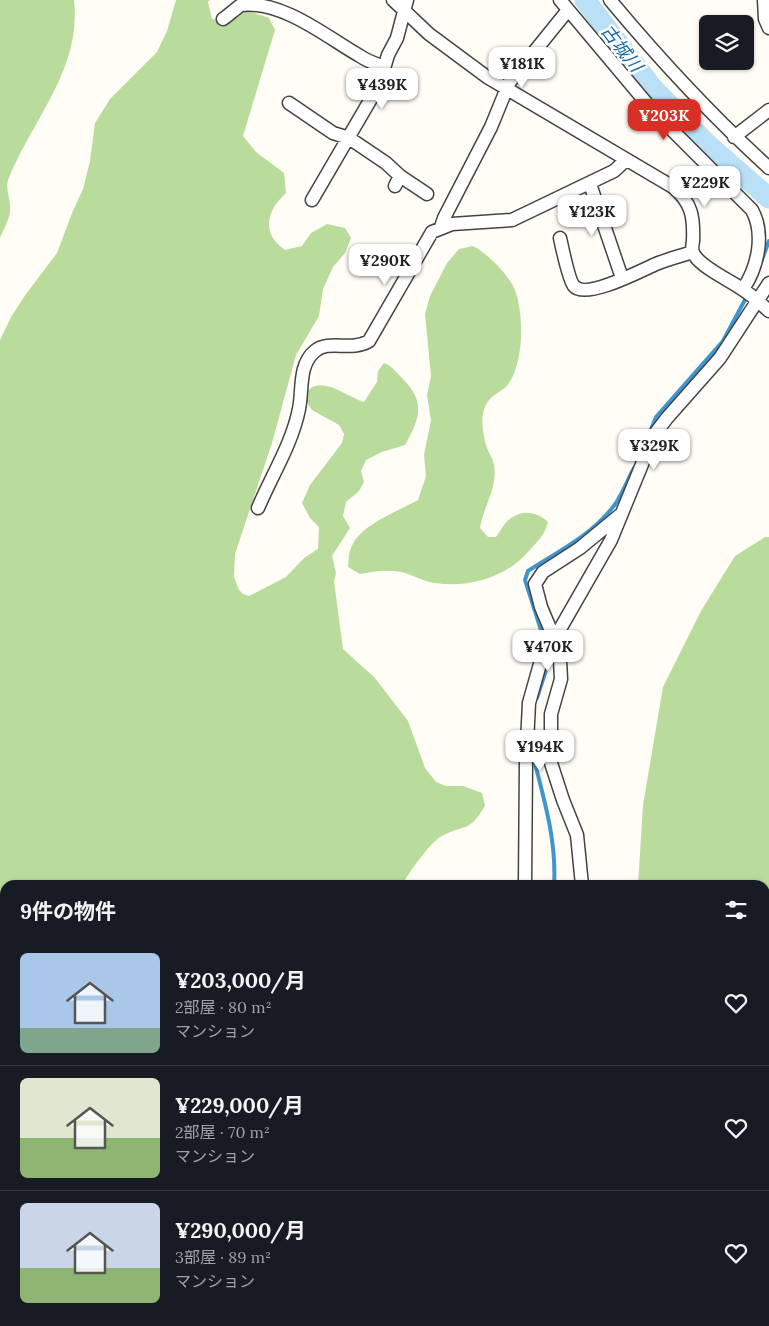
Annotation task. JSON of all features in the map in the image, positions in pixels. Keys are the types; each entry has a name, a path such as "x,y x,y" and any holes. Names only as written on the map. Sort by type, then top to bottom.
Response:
{"street":[{"path":"393,0 405,5 429,34 487,77 673,187 688,202 694,220 693,252 702,263 750,294 769,311"},
{"path":"610,0 669,69 734,137 769,168"},
{"path":"764,0 765,19 769,28"},
{"path":"223,19 242,5 254,2 271,3 306,16 359,56 384,67"},
{"path":"312,200 370,104 397,38 405,5"},
{"path":"441,227 516,73 564,5 654,112 752,210 758,224 758,247 750,294 720,358 654,435 624,511 598,564 540,664 529,703 526,762 525,880"},
{"path":"289,103 333,133 349,138 386,163 398,181 427,194"},
{"path":"734,137 769,110"},
{"path":"258,508 272,474 288,446 299,409 303,371 307,361 321,347 329,345 359,346 369,341 427,237 432,232 452,224 512,220 590,184 614,171 626,160"},
{"path":"590,184 622,278"},
{"path":"560,238 572,284 576,288 590,290 693,252"},
{"path":"750,294 769,283"},
{"path":"582,880 577,835 551,763 551,714 562,669 550,646 536,589 537,580 543,572 580,548 624,511"}],"green space":[{"path":"0,0 74,0 74,25 70,49 63,71 8,180 10,213 0,238"},
{"path":"176,0 210,0 208,2 212,19 229,22 238,14 248,12 269,18 275,30 243,136 256,152 284,173 286,193 274,207 269,222 269,230 277,244 285,250 302,246 311,233 327,224 345,228 351,238 345,253 333,267 323,289 319,316 296,355 272,443 235,554 234,577 239,590 243,594 249,596 286,577 304,558 318,549 319,527 310,518 302,503 310,485 342,443 344,434 339,425 312,410 304,398 309,390 315,386 323,385 364,402 377,382 378,371 384,363 396,371 415,395 418,410 417,418 405,445 382,452 366,460 361,471 364,482 359,491 346,502 343,516 350,528 332,556 336,573 334,581 343,649 375,678 408,721 425,768 436,782 446,786 463,786 482,793 485,806 474,821 466,827 437,839 414,866 405,880 0,880 0,340 11,317 26,294 57,253 83,189 90,161 95,123 110,99 157,52 167,31"},
{"path":"473,246 497,265 512,284 518,300 521,324 520,350 514,373 506,387 491,398 483,414 484,435 495,473 492,490 480,528 488,537 496,537 509,520 521,513 531,513 540,516 548,522 547,527 540,539 518,562 497,575 485,579 460,584 447,584 431,582 394,571 360,574 348,567 349,553 354,542 379,520 418,500 426,476 424,455 431,420 427,395 431,376 425,314 430,296 447,263 459,249"},
{"path":"765,537 769,537 769,880 638,880 643,805 663,687 701,611 735,556"}],"waterway":[{"name":"古城川","path":"585,0 651,86 707,144 769,198"},
{"path":"761,262 769,241"},
{"path":"650,432 656,417 723,341 747,296"},
{"path":"546,646 525,580 528,571 587,533 597,524 616,503 634,468"},
{"path":"537,698 550,658"},
{"path":"532,752 545,802 551,835 554,880"}]}
